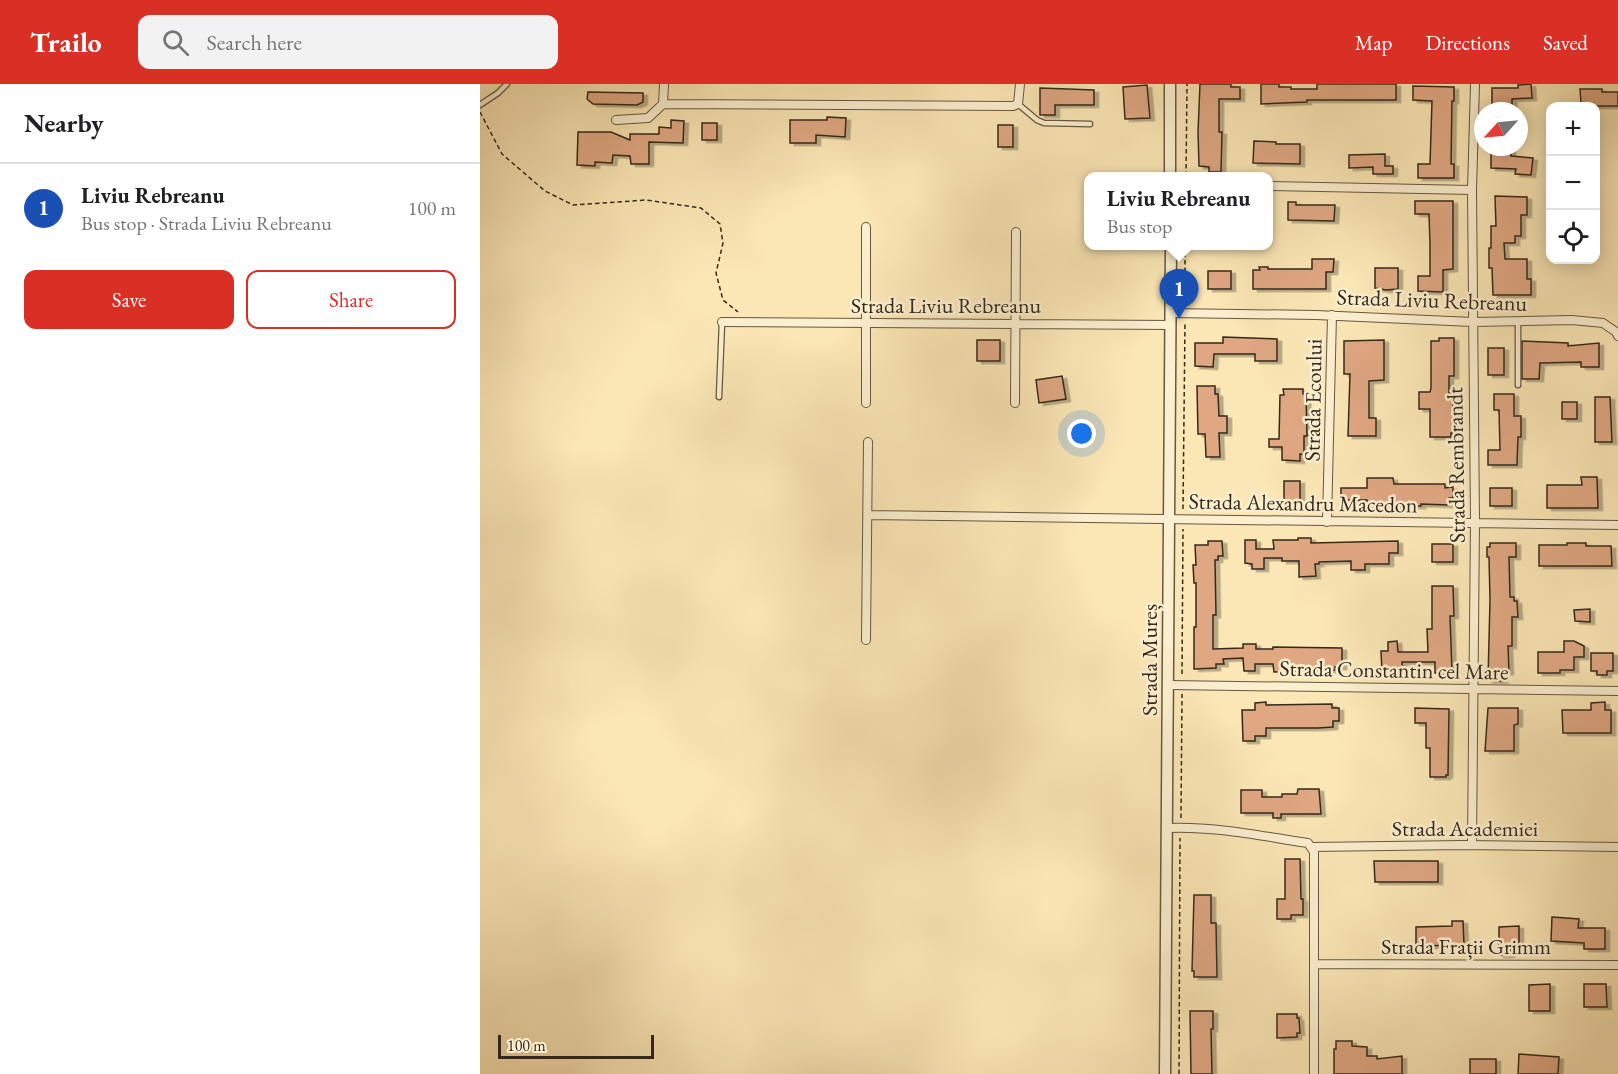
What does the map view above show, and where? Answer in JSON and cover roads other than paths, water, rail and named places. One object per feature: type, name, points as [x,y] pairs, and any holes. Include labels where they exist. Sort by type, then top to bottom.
[{"type":"street","points":[[663,104],[664,84]]},
{"type":"street","points":[[616,120],[648,118],[663,104],[1013,106],[1018,104],[1020,84]]},
{"type":"street","points":[[1170,84],[1170,172]]},
{"type":"street","name":"Strada Rembrandt","points":[[1472,845],[1475,522],[1472,190],[1475,84]]},
{"type":"street","points":[[1273,186],[1472,190]]},
{"type":"street","points":[[866,226],[866,403]]},
{"type":"street","points":[[1016,232],[1016,404]]},
{"type":"street","name":"Strada Mureș","points":[[1165,1074],[1171,250]]},
{"type":"street","name":"Strada Liviu Rebreanu","points":[[1172,313],[1332,315],[1473,322],[1572,320],[1603,323],[1617,334]]},
{"type":"street","name":"Strada Ecoului","points":[[1328,522],[1332,315]]},
{"type":"street","name":"Strada Liviu Rebreanu","points":[[722,322],[1171,325]]},
{"type":"street","points":[[866,640],[868,442]]},
{"type":"street","name":"Strada Alexandru Macedon","points":[[868,515],[1618,525]]},
{"type":"street","name":"Strada Constantin cel Mare","points":[[1169,685],[1618,692]]},
{"type":"street","name":"Strada Academiei","points":[[1167,828],[1242,831],[1308,843],[1311,847],[1472,845],[1618,847]]},
{"type":"street","points":[[1311,847],[1314,852],[1314,1074]]},
{"type":"street","name":"Strada Frații Grimm","points":[[1314,964],[1618,965]]},
{"type":"lane","points":[[480,105],[507,84]]},
{"type":"lane","points":[[1018,104],[1044,123],[1090,124]]},
{"type":"lane","points":[[1518,321],[1518,384]]},
{"type":"lane","points":[[719,397],[722,322]]},
{"type":"place","name":"Liviu Rebreanu","points":[[1179,319]]}]
